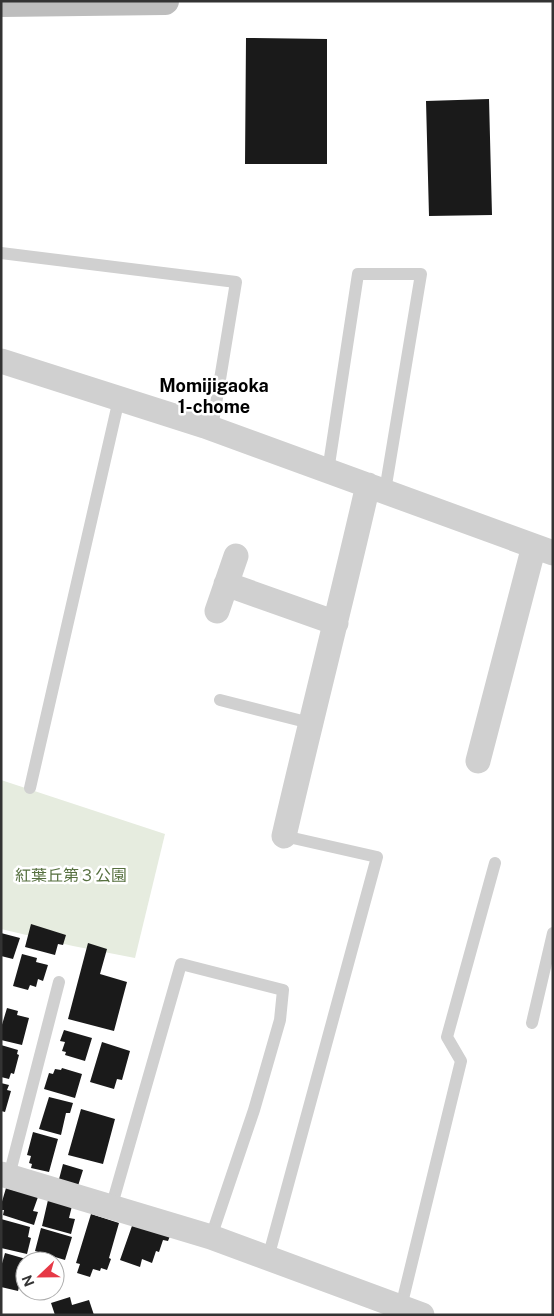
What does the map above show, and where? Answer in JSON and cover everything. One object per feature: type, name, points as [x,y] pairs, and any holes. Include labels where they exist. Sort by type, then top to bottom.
[{"type":"street","points":[[1,3],[165,1]]},
{"type":"street","points":[[1,361],[212,428],[544,550],[478,761]]},
{"type":"street","points":[[284,836],[310,723],[336,623],[376,488]]},
{"type":"street","points":[[217,611],[236,556]]},
{"type":"street","points":[[226,584],[336,623]]},
{"type":"street","points":[[5,1175],[211,1237],[411,1311]]},
{"type":"lane","points":[[1,253],[236,282],[212,428]]},
{"type":"lane","points":[[328,471],[358,274],[421,274],[376,488]]},
{"type":"lane","points":[[30,788],[119,399]]},
{"type":"lane","points":[[220,700],[310,723]]},
{"type":"lane","points":[[268,1258],[377,858],[284,836]]},
{"type":"lane","points":[[411,1311],[461,1062],[447,1037],[495,863]]},
{"type":"lane","points":[[532,1023],[553,933]]},
{"type":"lane","points":[[111,1208],[181,964],[283,990],[280,1020],[254,1110],[211,1237]]},
{"type":"lane","points":[[5,1175],[59,982]]},
{"type":"green space","name":"紅葉丘第３公園","points":[[1,780],[165,834],[135,958],[1,929]]},
{"type":"building","points":[[246,38],[327,39],[327,164],[245,164]]},
{"type":"building","points":[[489,99],[492,215],[429,216],[426,101]]},
{"type":"building","points":[[31,924],[66,935],[63,945],[58,944],[55,955],[25,947]]},
{"type":"building","points":[[1,933],[20,938],[13,959],[1,956]]},
{"type":"building","points":[[88,943],[107,949],[100,974],[127,982],[114,1031],[68,1019]]},
{"type":"building","points":[[22,954],[37,958],[36,962],[48,965],[43,981],[38,979],[36,987],[30,985],[28,990],[13,986]]},
{"type":"building","points":[[7,1008],[18,1011],[17,1015],[29,1018],[22,1045],[1,1040],[1,1028]]},
{"type":"building","points":[[64,1030],[92,1038],[85,1061],[65,1055],[66,1052],[62,1051],[65,1042],[60,1041]]},
{"type":"building","points":[[102,1042],[130,1051],[122,1080],[117,1079],[114,1089],[90,1082]]},
{"type":"building","points":[[1,1045],[18,1050],[17,1054],[19,1055],[14,1074],[11,1073],[9,1079],[1,1077]]},
{"type":"building","points":[[62,1068],[82,1074],[75,1098],[44,1089],[49,1073],[53,1074],[55,1069],[61,1070]]},
{"type":"building","points":[[1,1083],[9,1085],[7,1090],[11,1091],[5,1112],[1,1111]]},
{"type":"building","points":[[49,1097],[73,1103],[70,1113],[66,1113],[61,1135],[39,1129]]},
{"type":"building","points":[[81,1109],[115,1119],[103,1164],[68,1155]]},
{"type":"building","points":[[33,1132],[58,1139],[49,1172],[31,1168],[32,1164],[29,1163],[31,1156],[27,1155]]},
{"type":"building","points":[[63,1164],[83,1170],[77,1189],[58,1183]]},
{"type":"building","points":[[6,1188],[38,1197],[33,1211],[38,1212],[34,1225],[3,1215],[4,1210],[1,1210],[1,1205]]},
{"type":"building","points":[[48,1200],[72,1206],[69,1218],[75,1219],[71,1234],[42,1226]]},
{"type":"building","points":[[91,1214],[119,1223],[107,1270],[101,1268],[100,1271],[93,1269],[90,1277],[77,1273],[80,1264],[76,1263]]},
{"type":"building","points":[[1,1219],[30,1227],[28,1237],[31,1238],[28,1251],[15,1251],[1,1248]]},
{"type":"building","points":[[133,1223],[170,1236],[168,1241],[163,1240],[159,1252],[156,1251],[152,1263],[142,1259],[140,1267],[120,1260]]},
{"type":"building","points":[[41,1228],[72,1237],[65,1260],[65,1251],[35,1251]]},
{"type":"building","points":[[5,1253],[15,1256],[15,1290],[1,1287],[1,1267]]},
{"type":"building","points":[[70,1297],[72,1305],[89,1300],[94,1315],[55,1315],[51,1303],[65,1301],[65,1299]]},
{"type":"district","name":"Momijigaoka 1-chome","points":[[214,395]]}]
